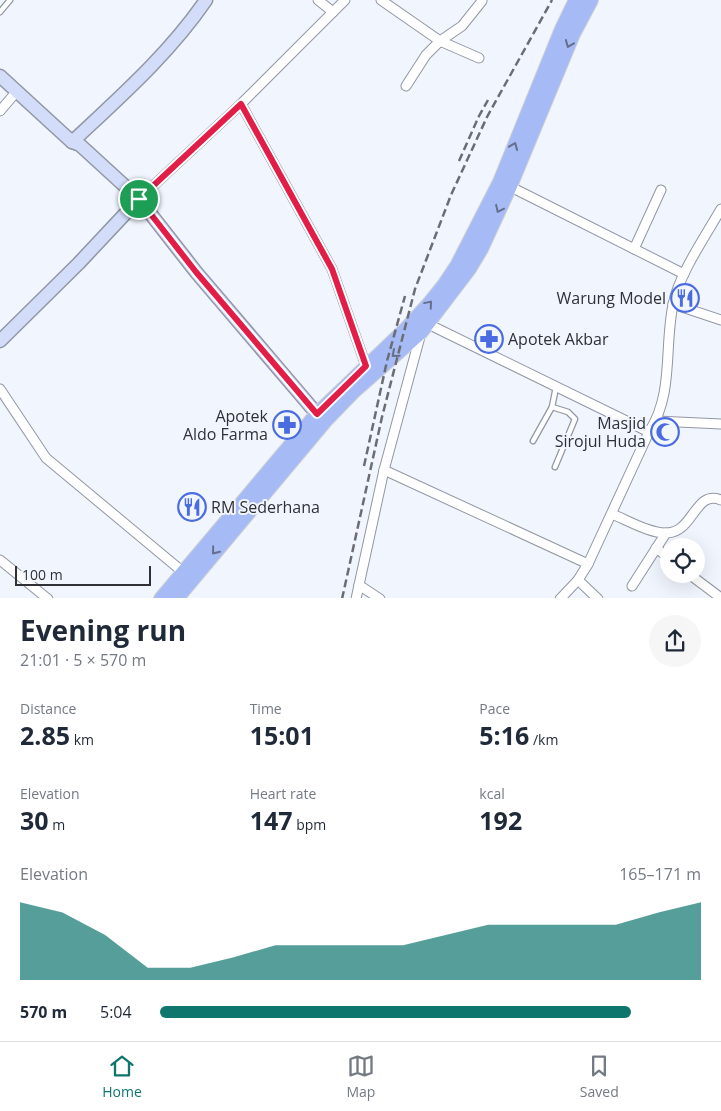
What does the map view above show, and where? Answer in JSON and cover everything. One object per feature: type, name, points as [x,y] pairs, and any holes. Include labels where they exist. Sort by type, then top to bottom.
[{"type":"main road","points":[[181,597],[325,421],[354,391],[425,328],[473,263],[481,249],[562,29],[576,0]]},
{"type":"main road","points":[[161,598],[317,414],[407,328],[430,304],[445,284],[505,184],[573,34],[591,0]]},
{"type":"street","points":[[72,142],[162,56],[193,19],[206,0]]},
{"type":"street","points":[[318,0],[333,12]]},
{"type":"street","points":[[3,334],[78,263],[139,199],[241,104],[344,0]]},
{"type":"street","points":[[381,0],[440,41],[479,58]]},
{"type":"street","points":[[406,86],[426,55],[440,41],[462,26],[482,1]]},
{"type":"street","points":[[0,76],[72,142],[80,145],[139,199],[196,272],[317,414]]},
{"type":"street","points":[[0,111],[17,92]]},
{"type":"street","points":[[241,104],[332,269],[366,366]]},
{"type":"street","points":[[505,184],[684,274]]},
{"type":"street","points":[[634,249],[661,190]]},
{"type":"street","points":[[560,598],[578,580],[588,564],[649,432],[657,421],[666,385],[673,304],[684,274],[721,209]]},
{"type":"street","points":[[673,304],[721,320]]},
{"type":"street","points":[[356,598],[384,470],[425,328],[556,387],[649,432]]},
{"type":"street","points":[[0,388],[46,458],[183,572]]},
{"type":"street","points":[[657,421],[721,424]]},
{"type":"street","points":[[384,470],[588,564]]},
{"type":"street","points":[[612,514],[657,532],[674,532],[686,525],[706,499],[712,497],[721,500]]},
{"type":"street","points":[[632,586],[666,533]]},
{"type":"street","points":[[656,548],[660,551]]},
{"type":"street","points":[[0,560],[48,598]]},
{"type":"street","points":[[578,580],[598,598]]},
{"type":"street","points":[[701,583],[721,598]]},
{"type":"street","points":[[359,585],[380,598]]},
{"type":"lane","points":[[0,12],[10,0]]},
{"type":"lane","points":[[533,441],[552,407],[556,387]]},
{"type":"lane","points":[[552,407],[568,412],[575,419],[555,468]]},
{"type":"railway","points":[[342,598],[382,417],[415,289],[451,195],[487,117],[552,0]]},
{"type":"railway","points":[[459,161],[488,100]]},
{"type":"railway","points":[[364,466],[387,361],[405,296]]},
{"type":"place","name":"Warung Model","points":[[685,298]]},
{"type":"place","name":"Apotek Akbar","points":[[489,339]]},
{"type":"place","name":"Apotek Aldo Farma","points":[[287,425]]},
{"type":"place","name":"Masjid Sirojul Huda","points":[[665,432]]},
{"type":"place","name":"RM Sederhana","points":[[192,507]]},
{"type":"route","points":[[241,104],[332,269],[366,366],[317,414],[196,272],[139,199],[241,104]]}]
